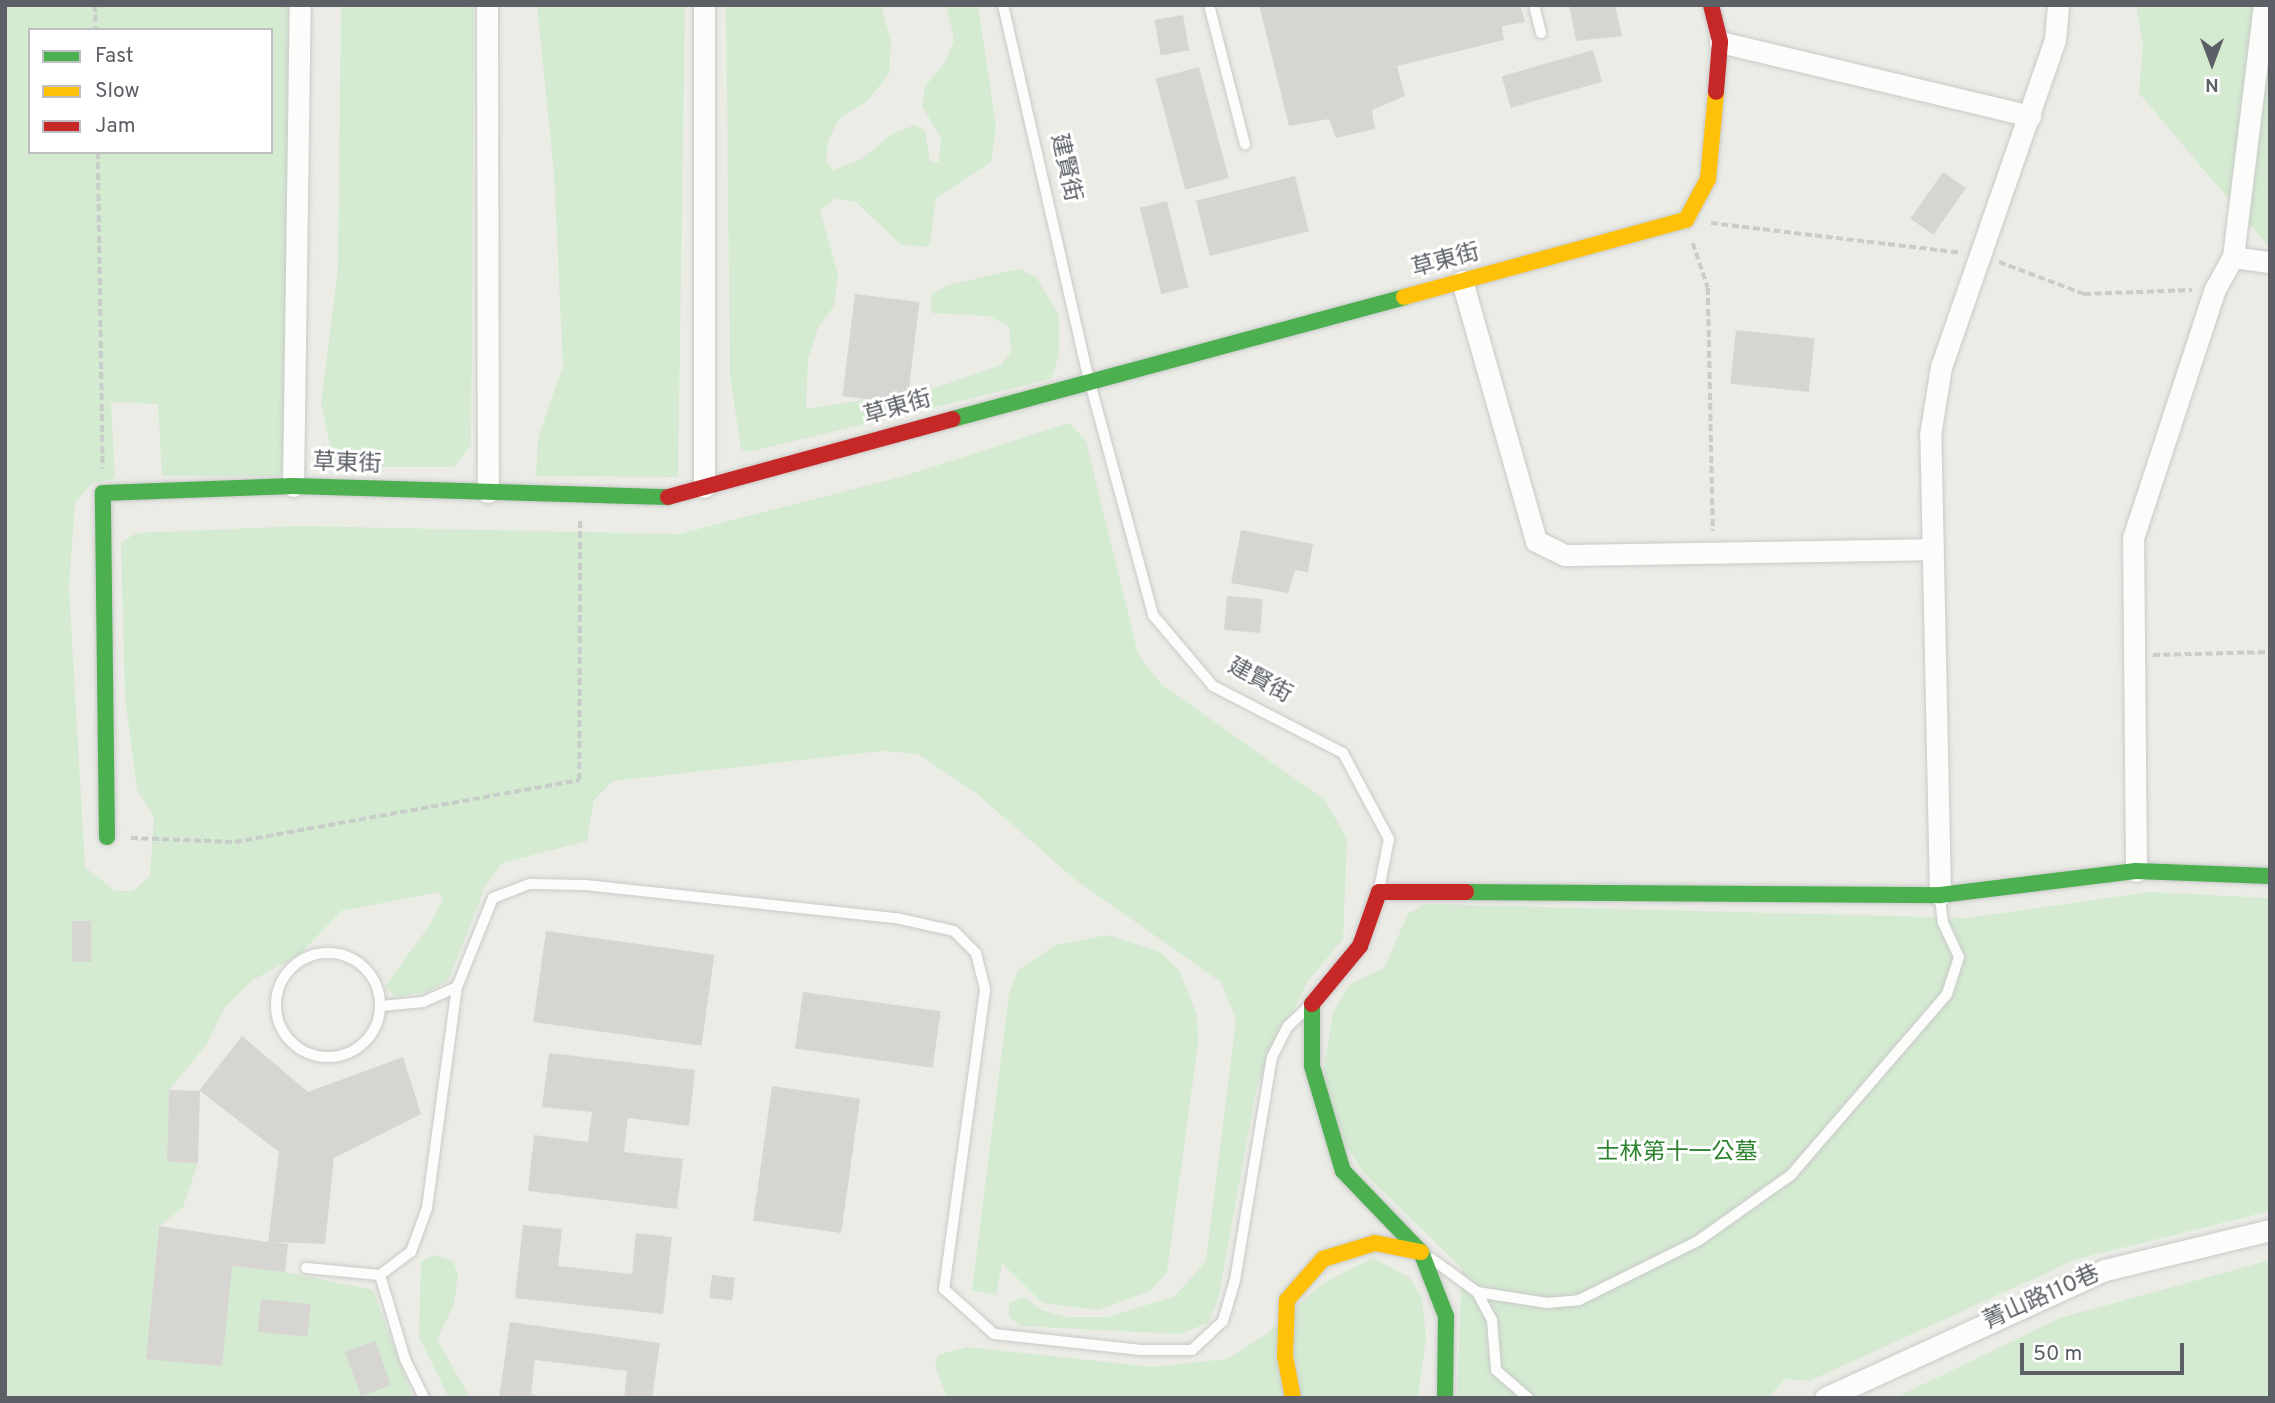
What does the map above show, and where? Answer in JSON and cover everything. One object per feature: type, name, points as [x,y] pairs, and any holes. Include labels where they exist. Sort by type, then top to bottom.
[{"type":"street","points":[[293,486],[300,5]]},
{"type":"street","points":[[487,5],[488,492]]},
{"type":"street","points":[[704,5],[704,487]]},
{"type":"street","points":[[1686,220],[1708,179],[1720,42],[1711,5]]},
{"type":"street","points":[[1940,895],[1930,435],[1941,367],[2055,40],[2057,5]]},
{"type":"street","points":[[2136,871],[2130,656],[2133,538],[2215,289],[2233,257],[2264,5]]},
{"type":"street","points":[[1720,42],[2030,116]]},
{"type":"street","name":"草東街","points":[[103,493],[293,486],[667,497],[1089,379],[1686,220]]},
{"type":"street","points":[[2233,257],[2270,262]]},
{"type":"street","points":[[1462,281],[1536,541],[1564,555],[1933,549]]},
{"type":"street","points":[[103,493],[107,837]]},
{"type":"street","points":[[1379,892],[1940,895],[2136,871],[2270,876]]},
{"type":"street","name":"建賢街","points":[[1312,1004],[1360,946],[1379,892]]},
{"type":"street","points":[[1312,1004],[1312,1066],[1343,1171],[1421,1251],[1446,1316],[1445,1398]]},
{"type":"street","name":"菁山路110巷","points":[[1825,1398],[2105,1270],[2270,1230]]},
{"type":"street","points":[[1293,1398],[1285,1356],[1287,1300],[1323,1259],[1375,1243],[1421,1251]]},
{"type":"lane","name":"建賢街","points":[[1003,5],[1089,379],[1153,615],[1213,686],[1343,753],[1389,839],[1379,892]]},
{"type":"lane","points":[[1209,5],[1245,144]]},
{"type":"lane","points":[[1534,5],[1541,33]]},
{"type":"lane","points":[[306,1268],[380,1275],[411,1252],[427,1208],[457,987],[493,898],[530,884],[585,885],[869,915],[954,930],[976,953],[985,990],[944,1289],[994,1334],[1141,1350],[1192,1350],[1223,1321],[1235,1280],[1272,1057],[1288,1026],[1312,1004]]},
{"type":"lane","points":[[1421,1251],[1477,1292],[1512,1301],[1579,1300],[1698,1241],[1791,1175],[1947,995],[1959,957],[1943,923],[1940,895]]},
{"type":"lane","points":[[329,952],[366,968],[381,1006],[365,1042],[327,1057],[290,1041],[275,1004],[292,967],[329,952]]},
{"type":"lane","points":[[381,1006],[423,1002],[457,987]]},
{"type":"lane","points":[[380,1275],[405,1359],[424,1398]]},
{"type":"lane","points":[[1477,1292],[1492,1320],[1496,1370],[1528,1398]]},
{"type":"path","points":[[95,5],[96,28]]},
{"type":"path","points":[[98,154],[103,493]]},
{"type":"path","points":[[1714,554],[1708,288],[1686,220],[1981,255],[2084,294],[2215,289]]},
{"type":"path","points":[[107,837],[235,842],[579,780],[580,494]]},
{"type":"path","points":[[2130,656],[2270,652]]},
{"type":"green space","points":[[5,5],[293,5],[287,468],[278,476],[162,476],[158,404],[111,402],[115,478],[91,484],[75,503],[69,587],[85,867],[115,891],[133,891],[150,876],[154,816],[137,790],[125,697],[121,543],[136,533],[301,526],[679,534],[904,476],[1069,423],[1086,441],[1138,654],[1161,684],[1325,800],[1347,839],[1343,939],[1308,981],[1257,1086],[1218,1300],[1208,1323],[1180,1334],[1020,1326],[1009,1317],[1009,1303],[1024,1297],[1041,1310],[1067,1317],[1108,1317],[1175,1296],[1206,1261],[1236,1020],[1221,982],[1077,881],[976,793],[918,754],[882,751],[613,781],[594,800],[587,841],[502,863],[485,887],[449,979],[428,992],[396,997],[385,987],[431,923],[443,899],[439,892],[341,911],[300,954],[253,980],[225,1007],[207,1044],[169,1090],[167,1162],[198,1163],[183,1207],[159,1227],[147,1358],[222,1366],[231,1266],[285,1272],[373,1290],[413,1398],[5,1398]]},
{"type":"green space","points":[[341,5],[474,5],[471,445],[454,467],[350,467],[333,459],[321,404],[338,268]]},
{"type":"green space","points":[[537,5],[685,5],[678,477],[536,476],[538,438],[563,366],[554,172]]},
{"type":"green space","points":[[726,5],[881,5],[891,42],[889,74],[867,101],[839,119],[828,141],[826,161],[833,170],[862,159],[892,134],[915,125],[925,131],[930,162],[939,162],[941,138],[922,106],[925,87],[945,62],[954,40],[946,5],[978,5],[996,127],[991,162],[936,198],[930,244],[924,247],[900,244],[856,202],[836,198],[820,210],[838,275],[834,306],[818,328],[808,359],[806,409],[929,390],[1001,365],[1011,352],[1009,326],[988,316],[932,313],[930,302],[933,293],[948,285],[1019,269],[1036,277],[1059,315],[1059,355],[1051,379],[749,452],[741,449],[730,376]]},
{"type":"green space","points":[[2136,5],[2270,5],[2270,248],[2139,93],[2143,45]]},
{"type":"green space","name":"士林第十一公墓","points":[[2149,892],[2270,898],[2270,1211],[2077,1259],[1809,1381],[1785,1379],[1768,1398],[1457,1398],[1462,1268],[1362,1171],[1330,1119],[1324,1067],[1333,1013],[1350,984],[1384,968],[1408,914],[1425,904],[1967,918]]},
{"type":"green space","points":[[1108,935],[1160,952],[1179,970],[1197,1015],[1198,1043],[1167,1272],[1150,1291],[1098,1310],[1042,1303],[1002,1263],[996,1295],[972,1290],[1009,994],[1018,970],[1056,945]]},
{"type":"green space","points":[[433,1255],[453,1261],[458,1274],[454,1304],[437,1339],[470,1398],[449,1398],[419,1337],[421,1262]]},
{"type":"green space","points":[[1373,1258],[1410,1278],[1422,1298],[1426,1338],[1418,1398],[947,1398],[935,1366],[938,1355],[968,1347],[1152,1367],[1227,1359],[1267,1334],[1320,1285]]},
{"type":"green space","points":[[2270,1260],[2270,1398],[1895,1398],[2060,1318]]},
{"type":"building","points":[[1259,5],[1520,5],[1525,22],[1502,26],[1504,40],[1397,66],[1405,96],[1372,110],[1375,129],[1336,138],[1329,119],[1289,126]]},
{"type":"building","points":[[1569,5],[1615,5],[1622,36],[1576,41]]},
{"type":"building","points":[[1183,15],[1189,50],[1161,55],[1154,20]]},
{"type":"building","points":[[1593,50],[1602,82],[1511,108],[1502,76]]},
{"type":"building","points":[[1199,67],[1229,178],[1185,190],[1156,79]]},
{"type":"building","points":[[1943,172],[1966,188],[1933,235],[1910,219]]},
{"type":"building","points":[[1295,176],[1309,231],[1210,256],[1196,201]]},
{"type":"building","points":[[1167,201],[1189,287],[1161,294],[1140,208]]},
{"type":"building","points":[[855,294],[920,302],[907,404],[842,396]]},
{"type":"building","points":[[1736,330],[1815,338],[1809,392],[1730,384]]},
{"type":"building","points":[[1241,530],[1313,544],[1308,572],[1295,570],[1288,593],[1231,583]]},
{"type":"building","points":[[1227,596],[1263,599],[1260,633],[1224,630]]},
{"type":"building","points":[[72,921],[91,921],[91,962],[72,962]]},
{"type":"building","points":[[546,931],[714,955],[702,1046],[533,1022]]},
{"type":"building","points":[[803,992],[941,1011],[933,1068],[795,1048]]},
{"type":"building","points":[[242,1036],[308,1092],[403,1057],[421,1114],[334,1158],[325,1244],[273,1242],[288,1244],[285,1272],[232,1266],[222,1366],[146,1359],[159,1226],[268,1242],[279,1152],[200,1091],[198,1163],[167,1162],[169,1090],[199,1091]]},
{"type":"building","points":[[549,1053],[695,1070],[689,1126],[628,1118],[624,1152],[683,1159],[677,1209],[528,1191],[534,1135],[588,1142],[592,1112],[542,1107]]},
{"type":"building","points":[[772,1086],[860,1098],[841,1233],[753,1221]]},
{"type":"building","points":[[523,1225],[562,1229],[558,1266],[632,1274],[636,1233],[672,1237],[663,1314],[515,1298]]},
{"type":"building","points":[[712,1275],[735,1278],[732,1301],[709,1298]]},
{"type":"building","points":[[261,1299],[311,1304],[307,1337],[258,1332]]},
{"type":"building","points":[[510,1322],[660,1343],[652,1398],[624,1398],[627,1371],[535,1360],[531,1394],[546,1398],[499,1398]]},
{"type":"building","points":[[375,1341],[391,1385],[361,1396],[345,1352]]},
{"type":"traffic: fast","points":[[953,419],[1404,297]]},
{"type":"traffic: fast","points":[[107,837],[103,493],[293,486],[668,497]]},
{"type":"traffic: fast","points":[[1466,892],[1940,895],[2136,871],[2270,876]]},
{"type":"traffic: fast","points":[[1312,1004],[1312,1066],[1343,1171],[1421,1252],[1446,1316],[1445,1398]]},
{"type":"traffic: slow","points":[[1404,297],[1686,220],[1708,179],[1716,92]]},
{"type":"traffic: slow","points":[[1293,1398],[1285,1356],[1287,1300],[1323,1259],[1375,1243],[1421,1252]]},
{"type":"traffic: jam","points":[[1711,5],[1720,42],[1716,92]]},
{"type":"traffic: jam","points":[[668,497],[953,419]]},
{"type":"traffic: jam","points":[[1312,1004],[1360,946],[1379,892],[1466,892]]}]
